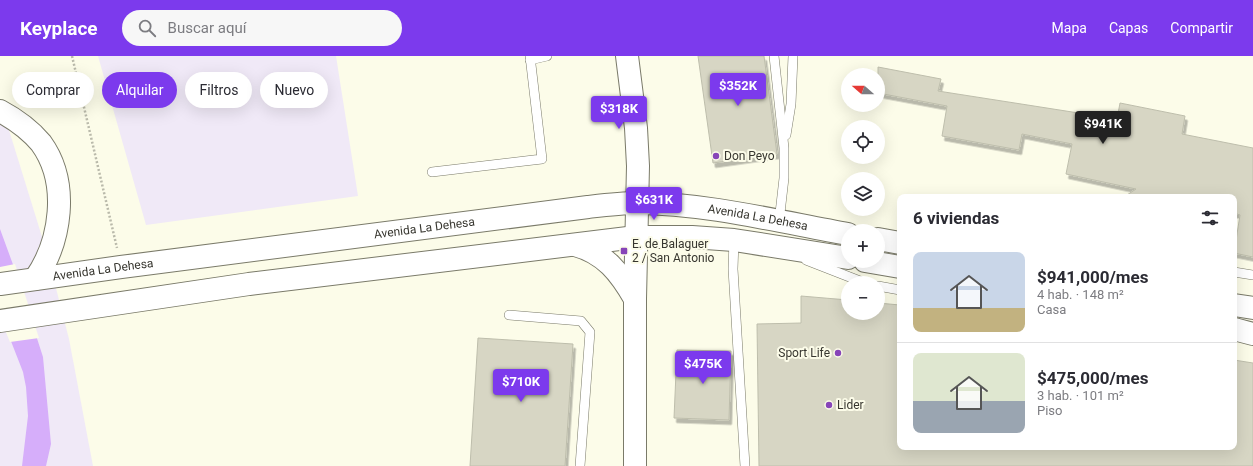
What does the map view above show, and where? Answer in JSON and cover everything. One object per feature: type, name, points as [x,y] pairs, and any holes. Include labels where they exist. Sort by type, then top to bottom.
[{"type":"main road","points":[[627,56],[636,128],[637,203],[634,299],[635,466]]},
{"type":"main road","points":[[0,111],[13,118],[34,135],[47,154],[54,173],[59,207],[53,245],[44,266],[35,279]]},
{"type":"main road","name":"Avenida La Dehesa","points":[[0,284],[588,206],[637,203],[706,209],[841,233]]},
{"type":"main road","name":"Avenida La Dehesa","points":[[0,321],[249,284],[636,237],[692,237],[734,240],[841,257]]},
{"type":"main road","points":[[885,240],[897,242]]},
{"type":"main road","points":[[574,244],[595,252],[613,266],[622,277],[634,299]]},
{"type":"main road","points":[[885,264],[897,266]]},
{"type":"main road","points":[[1237,305],[1253,308]]},
{"type":"main road","points":[[1237,331],[1253,334]]},
{"type":"lane","points":[[432,172],[542,159],[530,58],[547,56]]},
{"type":"lane","points":[[774,56],[784,148],[784,178],[779,222]]},
{"type":"lane","points":[[784,148],[791,104],[793,56]]},
{"type":"lane","points":[[734,240],[732,269],[745,466]]},
{"type":"lane","points":[[772,245],[844,276]]},
{"type":"lane","points":[[1237,272],[1253,275]]},
{"type":"lane","points":[[885,287],[897,289]]},
{"type":"lane","points":[[509,315],[581,321],[590,332],[580,466]]},
{"type":"path","points":[[72,56],[121,267]]},
{"type":"shaded area","points":[[98,56],[336,56],[358,196],[146,225],[113,108],[177,108],[177,72],[103,72]]},
{"type":"shaded area","points":[[0,101],[47,253],[69,339],[93,466],[0,466]]},
{"type":"shaded area","points":[[0,229],[43,357],[51,444],[46,466],[22,466],[28,416],[26,387],[23,372],[0,313]]},
{"type":"pier","points":[[15,264],[39,338],[10,342],[0,318],[0,267]]},
{"type":"building","points":[[698,56],[764,56],[777,154],[713,163]]},
{"type":"building","points":[[885,68],[941,79],[938,91],[1117,119],[1120,103],[1185,116],[1182,134],[1253,148],[1253,257],[1237,254],[1237,234],[1240,215],[1237,214],[1237,194],[1128,194],[1136,189],[1066,174],[1072,144],[1022,134],[1019,150],[942,136],[947,106],[885,94]]},
{"type":"building","name":"Lider","points":[[801,296],[841,299],[841,320],[885,320],[885,304],[897,305],[897,450],[1237,450],[1237,360],[1253,363],[1253,466],[759,466],[757,324],[801,323]]},
{"type":"building","points":[[478,338],[573,344],[565,466],[470,466]]},
{"type":"building","points":[[677,350],[731,351],[729,420],[674,418]]},
{"type":"place","name":"Don Peyo","points":[[716,156]]},
{"type":"place","name":"E. de Balaguer 2 / San Antonio","points":[[624,251]]},
{"type":"place","name":"Sport Life","points":[[838,353]]},
{"type":"place","name":"Lider","points":[[829,405]]}]
